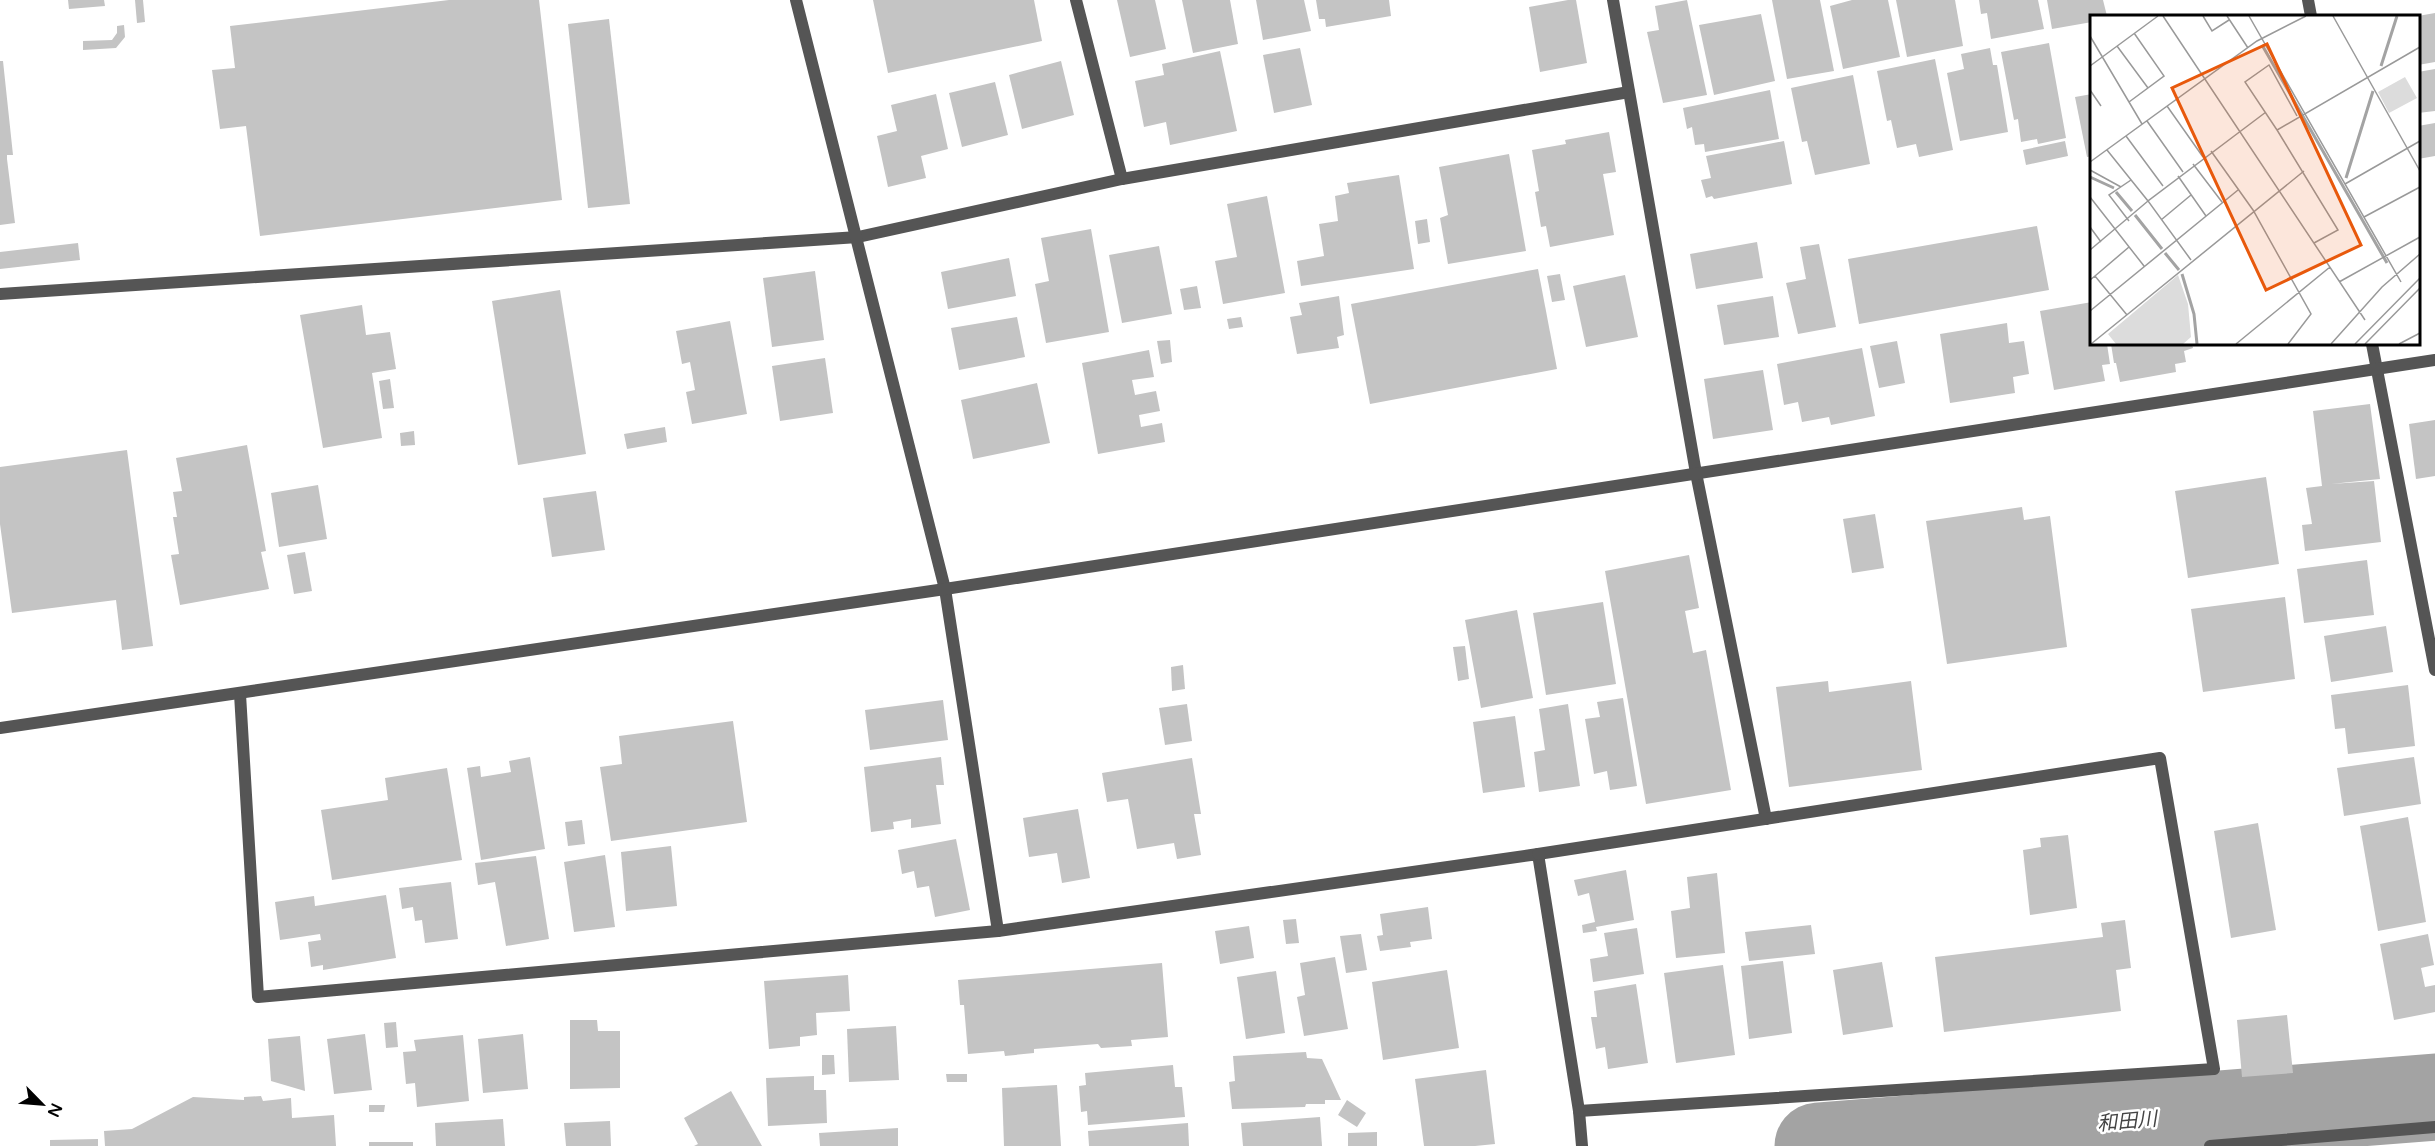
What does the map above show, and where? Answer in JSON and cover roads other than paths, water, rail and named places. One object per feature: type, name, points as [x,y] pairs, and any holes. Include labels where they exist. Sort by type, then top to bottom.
[{"type":"street","points":[[796,0],[858,237],[945,589],[998,931]]},
{"type":"street","points":[[1077,0],[1122,179]]},
{"type":"street","points":[[1612,0],[1696,473],[1766,819]]},
{"type":"street","points":[[2308,0],[2311,15]]},
{"type":"street","points":[[0,294],[858,237],[1122,179],[1629,92]]},
{"type":"street","points":[[2372,345],[2435,670]]},
{"type":"street","points":[[0,728],[945,589],[2435,360]]},
{"type":"street","points":[[240,694],[258,997],[998,931],[1538,854],[2160,759],[2214,1070],[1579,1111]]},
{"type":"street","points":[[1538,854],[1579,1111],[1582,1146]]},
{"type":"street","points":[[2210,1146],[2435,1127]]},
{"type":"waterway","name":"和田川","points":[[1818,1146],[2435,1097]]}]
